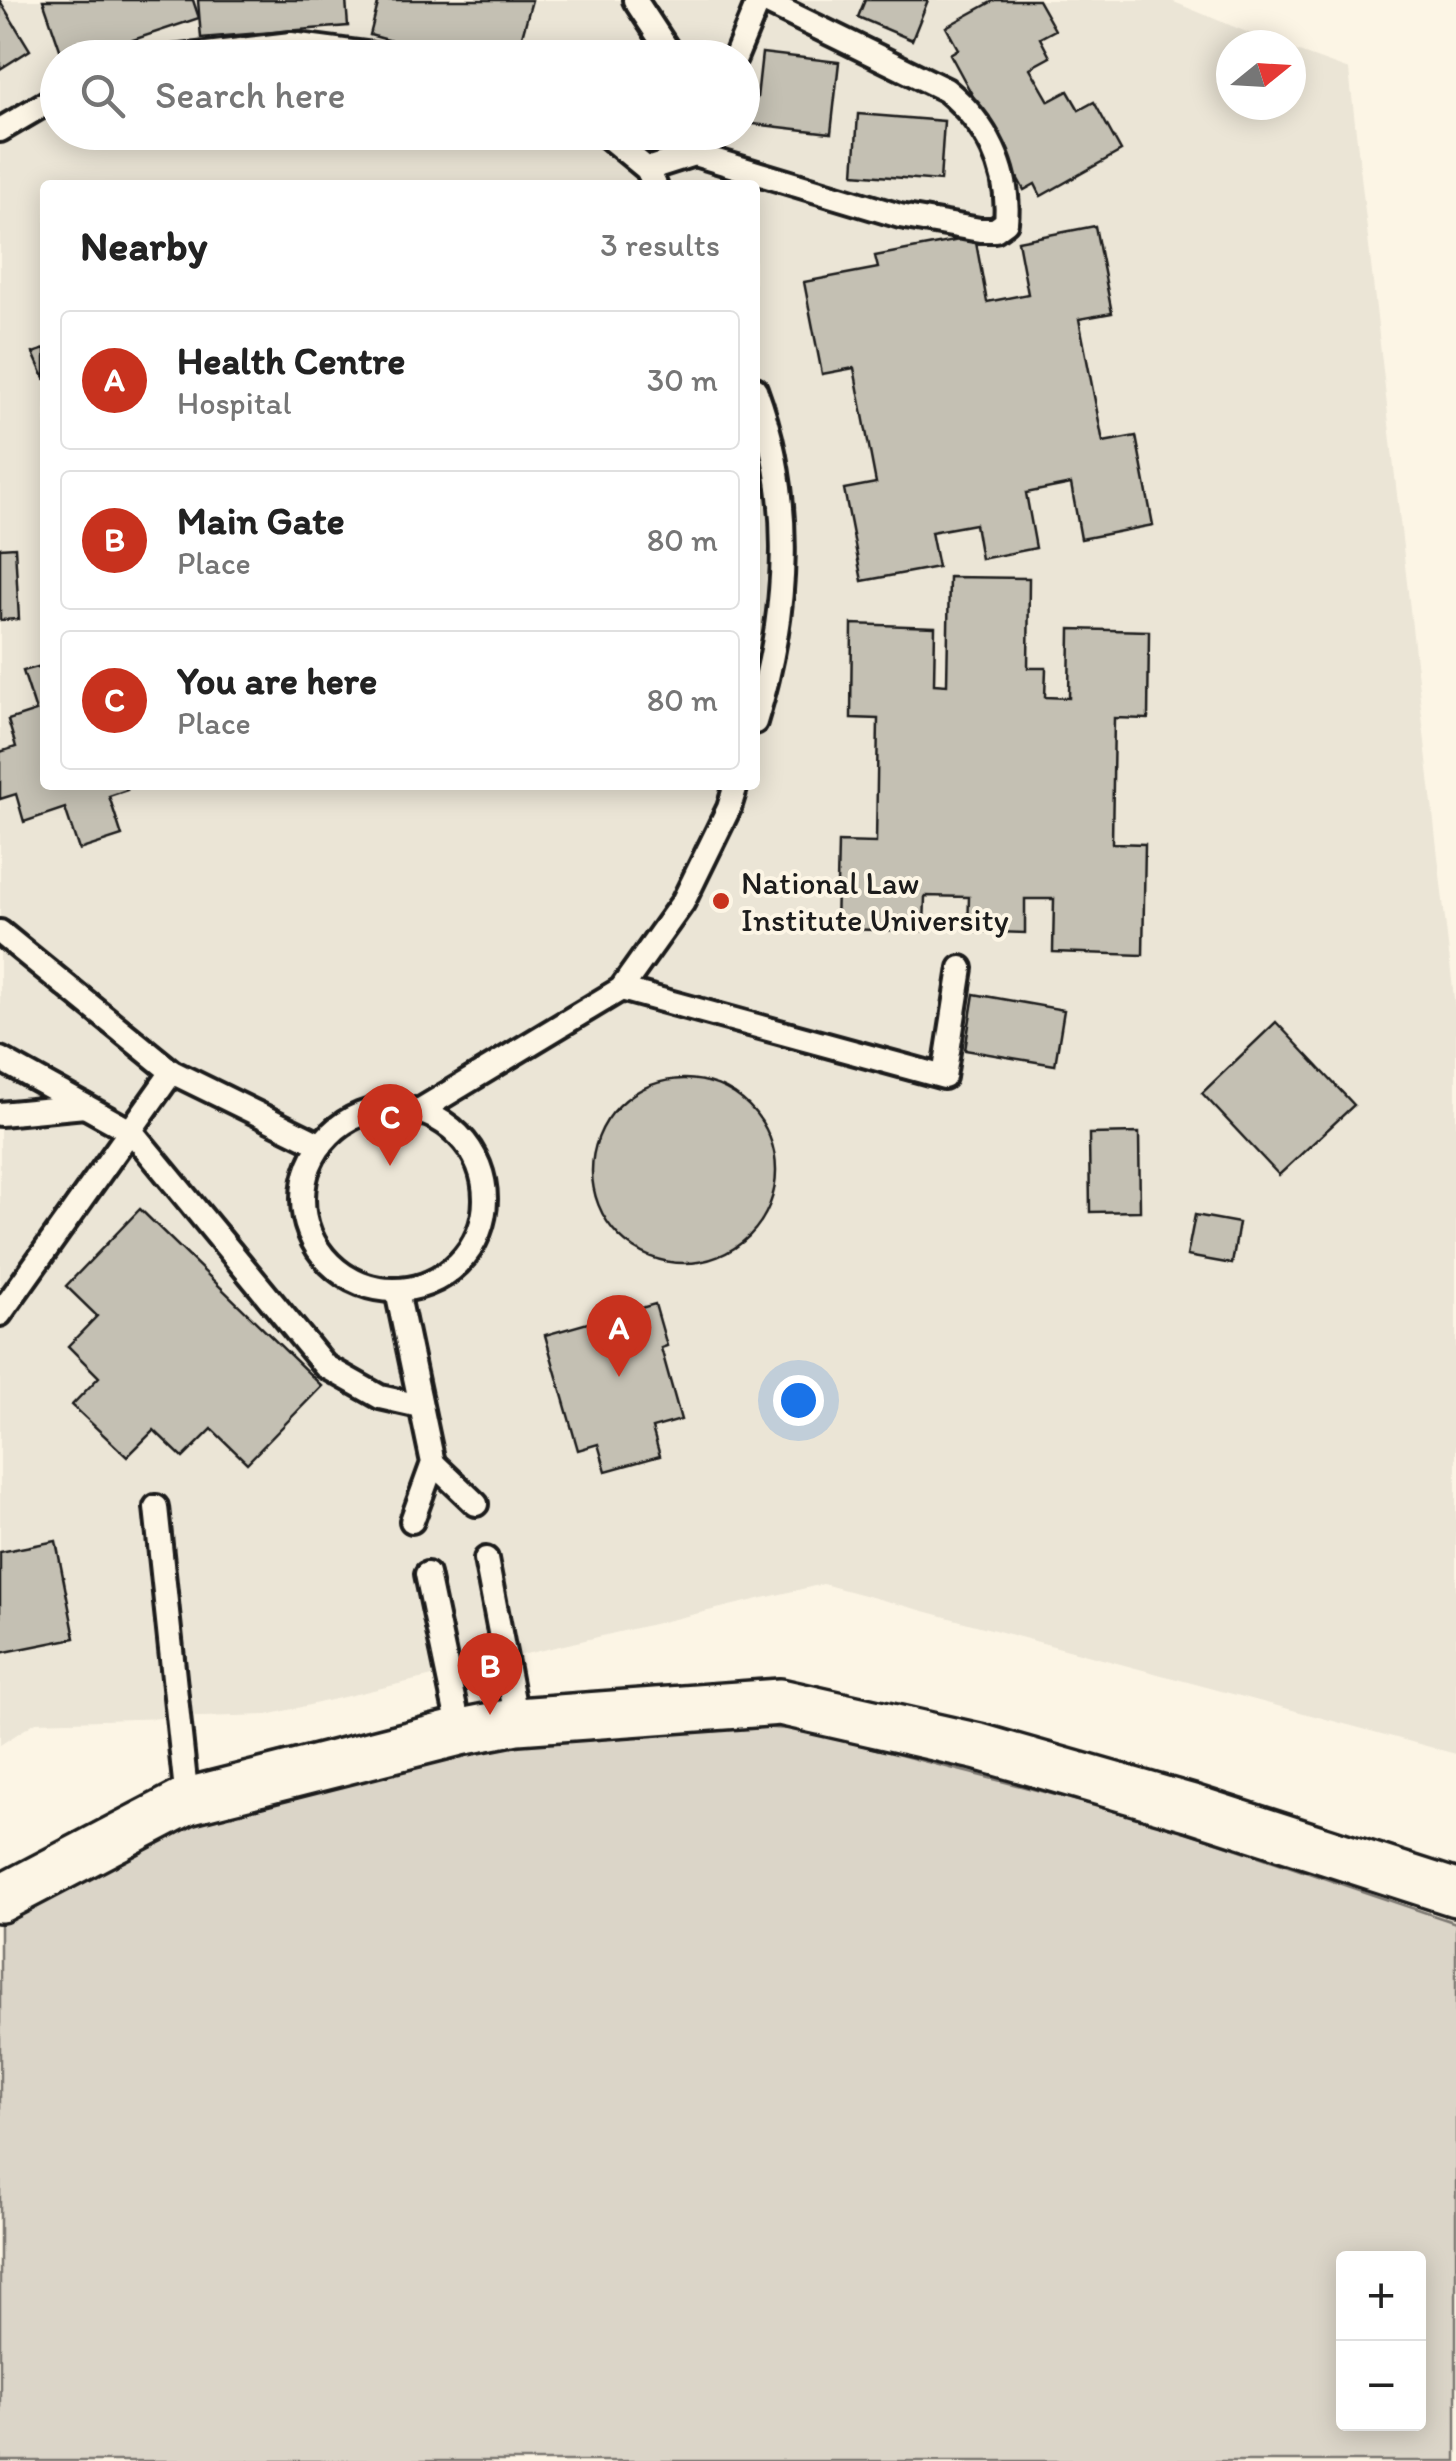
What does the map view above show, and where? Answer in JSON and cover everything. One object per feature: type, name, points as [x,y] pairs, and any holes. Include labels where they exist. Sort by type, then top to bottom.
[{"type":"street","points":[[0,1899],[188,1801],[460,1732],[518,1721],[780,1702],[979,1747],[1192,1808],[1456,1893]]},
{"type":"lane","points":[[635,0],[661,40]]},
{"type":"lane","points":[[723,150],[900,216],[980,230],[995,230],[1006,222],[1004,180],[992,146],[970,110],[946,90],[760,0],[742,40]]},
{"type":"lane","points":[[0,130],[40,107]]},
{"type":"lane","points":[[622,150],[651,177],[684,150]]},
{"type":"lane","points":[[760,702],[777,632],[784,564],[783,496],[762,428]]},
{"type":"lane","points":[[422,1109],[444,1122],[469,1150],[484,1184],[486,1206],[472,1248],[440,1279],[420,1288],[376,1289],[352,1281],[332,1267],[316,1248],[306,1225],[306,1176],[321,1145],[350,1119],[373,1110],[422,1109],[621,988],[683,902],[734,790]]},
{"type":"lane","points":[[0,930],[172,1072],[321,1145]]},
{"type":"lane","points":[[621,988],[944,1077],[962,968]]},
{"type":"lane","points":[[0,1058],[132,1132],[324,1366],[380,1397],[420,1406]]},
{"type":"lane","points":[[0,1314],[172,1072]]},
{"type":"lane","points":[[0,1114],[85,1106]]},
{"type":"lane","points":[[397,1291],[433,1463],[412,1521]]},
{"type":"lane","points":[[433,1463],[476,1504]]},
{"type":"lane","points":[[156,1507],[188,1801]]},
{"type":"lane","points":[[486,1559],[518,1721]]},
{"type":"lane","points":[[427,1574],[460,1732]]},
{"type":"shaded area","name":"National Law Institute University","points":[[0,0],[1169,0],[1242,30],[1216,30],[1216,120],[1306,120],[1306,54],[1349,70],[1456,1016],[1456,1754],[823,1584],[267,1715],[36,1722],[0,1745]]},
{"type":"shaded area","points":[[548,1713],[803,1730],[1149,1819],[1456,1923],[1456,2461],[0,2461],[0,1910],[115,1825]]},
{"type":"building","points":[[43,0],[193,0],[199,18],[133,40],[57,40]]},
{"type":"building","points":[[198,0],[346,0],[348,26],[201,38]]},
{"type":"building","points":[[379,0],[532,0],[521,40],[388,40],[370,35]]},
{"type":"building","points":[[865,0],[928,0],[912,40],[858,17]]},
{"type":"building","points":[[995,0],[1038,0],[1055,30],[1040,38],[1050,57],[1030,68],[1049,101],[1068,91],[1079,110],[1094,102],[1121,151],[1041,196],[1035,184],[1024,190],[950,54],[958,49],[946,27]]},
{"type":"building","points":[[0,1],[30,50],[0,69]]},
{"type":"building","points":[[762,53],[839,62],[831,133],[760,125]]},
{"type":"building","points":[[858,114],[944,121],[940,181],[854,174]]},
{"type":"building","points":[[1095,226],[1112,313],[1079,319],[1103,442],[1136,436],[1153,525],[1081,539],[1071,484],[1026,493],[1036,548],[981,559],[975,524],[931,532],[938,567],[862,581],[844,489],[876,483],[854,368],[822,374],[804,282],[878,268],[875,256],[975,237],[987,302],[1028,294],[1018,241]]},
{"type":"building","points":[[40,351],[40,369],[33,353]]},
{"type":"building","points":[[15,547],[19,619],[0,620],[0,548]]},
{"type":"building","points":[[949,577],[1029,578],[1028,668],[1046,668],[1045,697],[1069,698],[1070,629],[1149,631],[1148,719],[1114,718],[1112,843],[1145,844],[1143,955],[1053,952],[1054,899],[1025,899],[1025,933],[968,931],[969,897],[925,896],[924,931],[836,929],[838,842],[876,843],[878,719],[851,718],[852,624],[935,627],[934,684],[947,685]]},
{"type":"building","points":[[40,666],[40,790],[127,790],[109,796],[122,836],[79,850],[65,808],[24,822],[16,794],[0,799],[0,752],[16,747],[8,720],[36,711],[23,671]]},
{"type":"building","points":[[974,994],[1064,1010],[1055,1065],[965,1050]]},
{"type":"building","points":[[1276,1022],[1354,1105],[1279,1175],[1202,1093]]},
{"type":"building","points":[[684,1079],[719,1086],[749,1106],[769,1136],[776,1171],[769,1206],[749,1236],[719,1256],[684,1263],[649,1256],[619,1236],[599,1206],[592,1171],[599,1136],[619,1106],[649,1086]]},
{"type":"building","points":[[1139,1133],[1140,1211],[1090,1212],[1089,1134]]},
{"type":"building","points":[[140,1209],[322,1386],[247,1463],[212,1429],[183,1458],[154,1430],[127,1457],[72,1405],[99,1377],[68,1346],[97,1316],[66,1286]]},
{"type":"building","points":[[1195,1215],[1239,1223],[1232,1264],[1187,1256]]},
{"type":"building","points":[[655,1304],[667,1346],[661,1348],[681,1420],[652,1428],[660,1456],[606,1471],[598,1444],[578,1450],[545,1335]]},
{"type":"building","points":[[56,1541],[75,1638],[0,1653],[0,1552]]},
{"type":"place","name":"National Law Institute University","points":[[721,901]]},
{"type":"place","name":"You are here","points":[[390,1166]]},
{"type":"place","name":"Health Centre","points":[[619,1377]]},
{"type":"place","name":"Main Gate","points":[[490,1715]]}]
